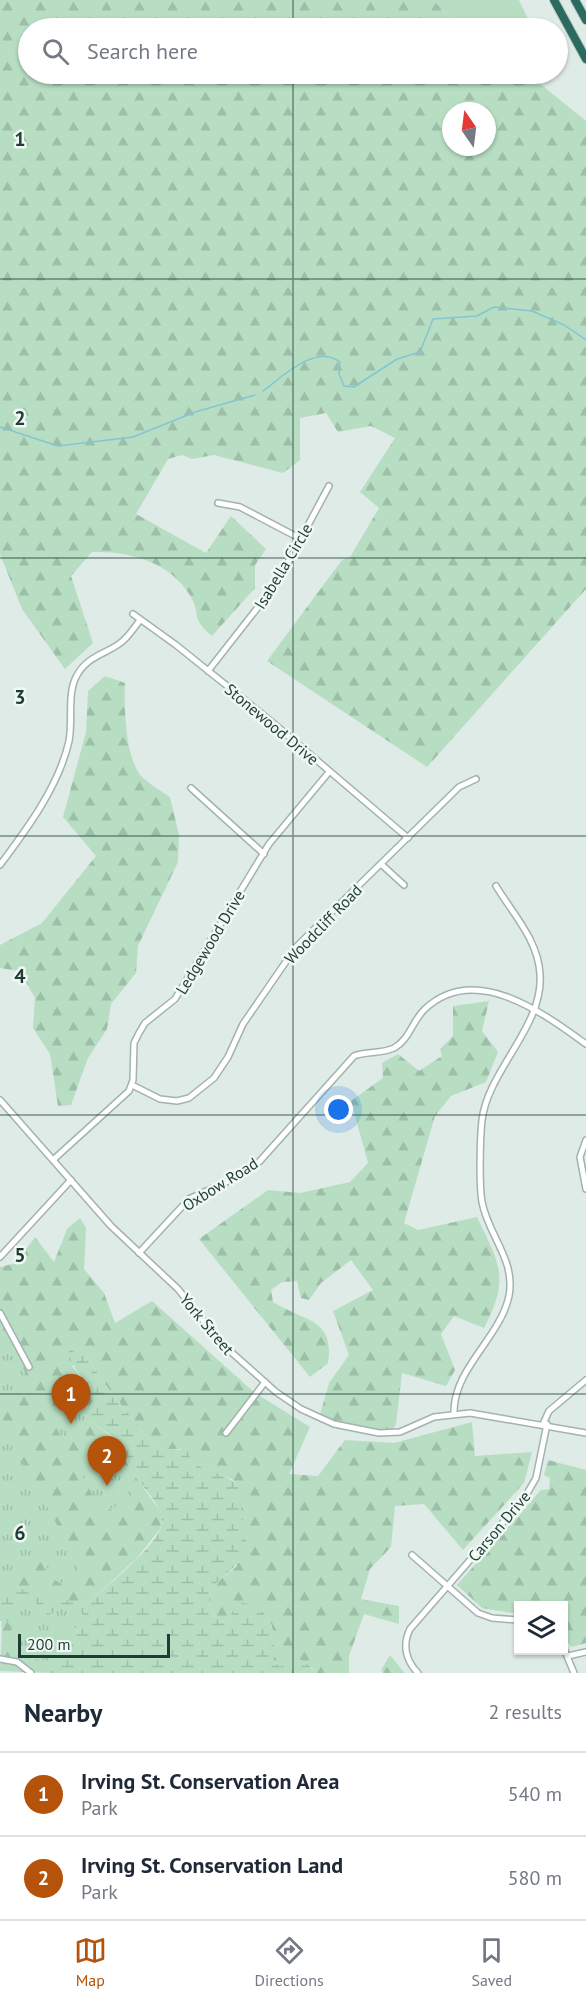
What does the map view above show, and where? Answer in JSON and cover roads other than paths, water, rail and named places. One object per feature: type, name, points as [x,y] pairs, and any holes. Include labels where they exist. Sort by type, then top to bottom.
[{"type":"highway","points":[[554,0],[564,18]]},
{"type":"highway","points":[[575,0],[586,20]]},
{"type":"highway","points":[[568,26],[586,59]]},
{"type":"street","name":"Isabella Circle","points":[[208,671],[265,601],[329,486]]},
{"type":"street","points":[[218,503],[240,507],[301,539]]},
{"type":"street","name":"Stonewood Drive","points":[[133,614],[208,671],[408,838]]},
{"type":"street","points":[[0,865],[37,810],[63,760],[69,739],[75,680],[92,657],[119,644],[140,620]]},
{"type":"street","name":"Ledgewood Drive","points":[[132,1085],[134,1044],[139,1032],[146,1023],[175,999],[264,854],[329,772]]},
{"type":"street","name":"Woodcliff Road","points":[[132,1085],[160,1099],[177,1101],[189,1098],[209,1083],[222,1069],[243,1024],[288,957],[459,787],[476,779]]},
{"type":"street","points":[[191,788],[264,854]]},
{"type":"street","points":[[381,864],[404,885]]},
{"type":"street","points":[[454,1413],[455,1395],[508,1298],[508,1266],[482,1203],[482,1120],[486,1103],[534,1008],[540,975],[536,955],[526,930],[496,886]]},
{"type":"street","name":"Oxbow Road","points":[[139,1254],[189,1199],[237,1177],[259,1162],[354,1056],[391,1050],[404,1041],[423,1010],[437,1000],[468,991],[488,992],[534,1008],[586,1044]]},
{"type":"street","points":[[53,1160],[118,1102],[132,1085]]},
{"type":"street","name":"York Street","points":[[0,1100],[139,1254],[178,1289],[227,1349],[285,1399],[312,1415],[366,1432],[400,1432],[434,1417],[454,1413],[507,1418],[586,1433]]},
{"type":"street","points":[[586,1140],[580,1157],[586,1189]]},
{"type":"street","points":[[0,1257],[71,1180]]},
{"type":"street","points":[[0,1313],[29,1367]]},
{"type":"street","points":[[545,1424],[549,1411],[586,1380]]},
{"type":"street","points":[[226,1433],[265,1382]]},
{"type":"street","name":"Carson Drive","points":[[418,1673],[408,1658],[407,1635],[419,1617],[448,1588],[531,1488],[545,1424]]},
{"type":"street","points":[[412,1555],[483,1616],[514,1619]]},
{"type":"street","points":[[574,1673],[568,1656],[586,1652]]},
{"type":"street","points":[[0,1659],[17,1662],[31,1673]]},
{"type":"waterway","points":[[263,391],[300,364],[321,357],[331,357],[340,362],[339,374],[344,386],[354,387],[397,359],[420,352],[433,319],[477,316],[494,307],[532,311],[564,325],[586,340]]},
{"type":"waterway","points":[[0,427],[58,446],[133,437],[195,412],[255,395]]},
{"type":"place","name":"Irving St. Conservation Area","points":[[71,1424]]},
{"type":"place","name":"Irving St. Conservation Land","points":[[107,1486]]}]
